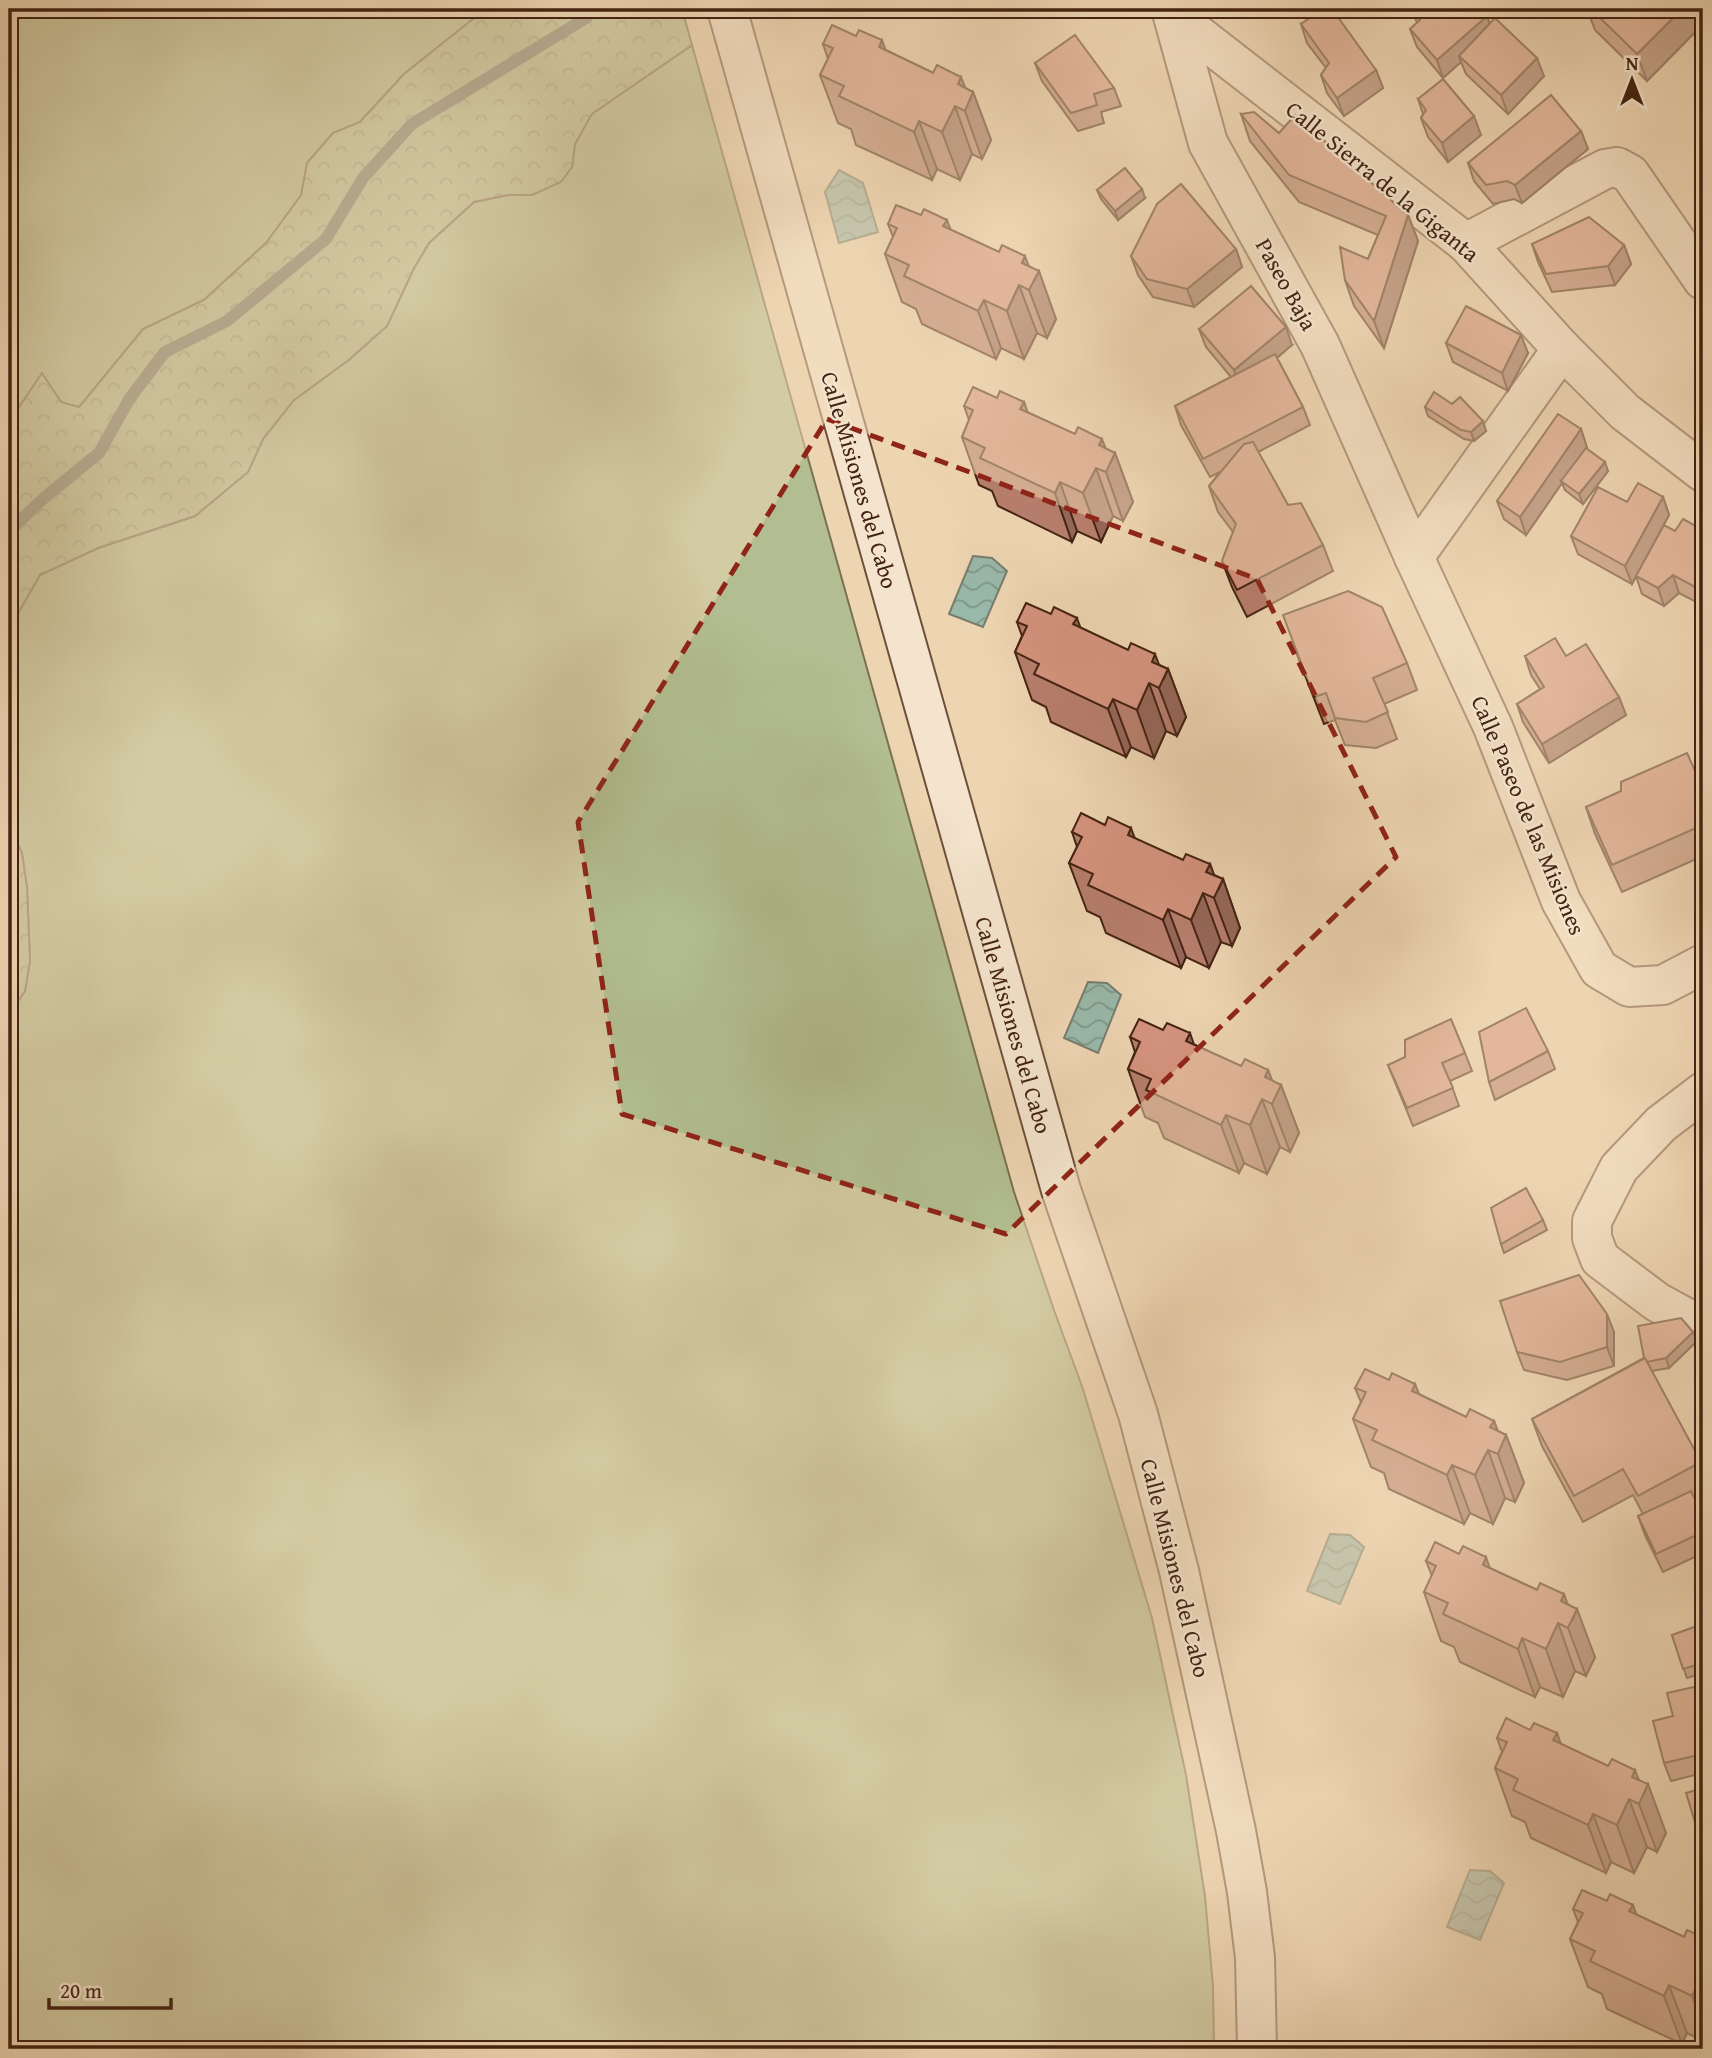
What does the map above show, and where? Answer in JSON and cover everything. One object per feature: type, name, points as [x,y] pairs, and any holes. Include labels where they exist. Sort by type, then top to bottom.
[{"type":"street","name":"Calle Misiones del Cabo","points":[[727,9],[1057,1177],[1138,1414],[1179,1571],[1247,1892],[1255,1958],[1257,2049]]},
{"type":"street","name":"Calle Sierra de la Giganta","points":[[1173,13],[1466,243],[1562,349],[1625,412],[1703,472]]},
{"type":"street","name":"Paseo Baja","points":[[1173,13],[1208,143],[1320,345],[1414,557]]},
{"type":"street","points":[[1466,243],[1605,169],[1617,167],[1630,174],[1703,280]]},
{"type":"street","points":[[1414,557],[1562,349]]},
{"type":"street","name":"Calle Paseo de las Misiones","points":[[1414,557],[1493,727],[1561,901],[1598,969],[1629,987],[1663,985],[1703,964]]},
{"type":"street","points":[[1703,1092],[1661,1124],[1619,1168],[1592,1221],[1592,1238],[1600,1259],[1657,1302],[1703,1327]]},
{"type":"highlighted area","points":[[827,419],[1257,579],[1396,857],[1006,1234],[622,1114],[578,822]]},
{"type":"green space","points":[[9,9],[496,9],[473,19],[404,74],[360,122],[333,133],[307,163],[302,195],[266,243],[204,300],[143,329],[79,408],[61,402],[42,374],[9,422]]},
{"type":"green space","points":[[496,9],[682,9],[692,45],[592,114],[575,144],[572,167],[561,182],[532,195],[508,195],[474,202],[429,243],[387,326],[350,359],[294,400],[263,439],[248,472],[195,516],[98,548],[40,575],[9,629],[9,422],[42,373],[61,402],[79,407],[143,329],[204,300],[266,243],[301,195],[307,163],[333,133],[360,122],[404,74],[473,19]]},
{"type":"green space","points":[[692,45],[1014,1192],[1083,1389],[1152,1618],[1186,1775],[1205,1896],[1213,1987],[1214,2049],[9,2049],[9,1014],[25,991],[30,961],[27,888],[22,853],[9,826],[9,629],[40,575],[98,548],[195,516],[248,472],[263,439],[294,400],[350,359],[387,326],[429,243],[474,202],[508,195],[532,195],[572,167],[575,144],[591,114]]},
{"type":"green space","points":[[9,826],[22,853],[27,888],[30,961],[25,991],[9,1014]]},
{"type":"water","points":[[839,170],[863,183],[878,232],[839,243],[825,192]]},
{"type":"water","points":[[973,556],[992,558],[1007,571],[983,627],[949,614]]},
{"type":"water","points":[[1088,982],[1107,983],[1121,995],[1098,1053],[1064,1038]]},
{"type":"water","points":[[1330,1534],[1350,1535],[1364,1547],[1340,1604],[1307,1591]]},
{"type":"water","points":[[1470,1870],[1490,1871],[1504,1883],[1480,1940],[1447,1927]]},
{"type":"building","points":[[1322,9],[1332,9],[1376,70],[1337,98],[1321,75],[1329,63],[1301,24]]},
{"type":"building","points":[[1417,9],[1480,9],[1487,16],[1437,60],[1410,29],[1420,20],[1413,12]]},
{"type":"building","points":[[1591,9],[1682,9],[1637,54]]},
{"type":"building","points":[[1495,18],[1537,58],[1501,95],[1459,56]]},
{"type":"building","points":[[832,25],[856,36],[859,30],[882,40],[879,47],[933,73],[937,65],[961,77],[958,84],[973,92],[965,111],[955,106],[942,132],[919,121],[914,132],[839,96],[844,86],[820,75],[833,48],[823,44]]},
{"type":"building","points":[[1075,35],[1114,88],[1094,94],[1097,105],[1071,113],[1035,63]]},
{"type":"building","points":[[1443,79],[1474,116],[1442,143],[1421,118],[1426,110],[1418,99]]},
{"type":"building","points":[[1551,95],[1581,131],[1515,185],[1507,181],[1486,185],[1468,163]]},
{"type":"building","points":[[1254,112],[1279,133],[1295,115],[1408,215],[1374,321],[1345,280],[1340,247],[1368,259],[1386,216],[1289,175],[1241,114]]},
{"type":"building","points":[[1125,168],[1142,189],[1115,211],[1097,190]]},
{"type":"building","points":[[1181,184],[1236,249],[1187,289],[1147,279],[1131,256],[1157,204]]},
{"type":"building","points":[[896,205],[921,215],[924,209],[947,220],[943,226],[999,252],[1002,245],[1025,256],[1022,263],[1039,271],[1029,290],[1019,285],[1007,311],[984,300],[978,311],[904,276],[909,265],[885,254],[897,228],[888,224]]},
{"type":"building","points":[[1589,217],[1624,245],[1608,266],[1546,274],[1532,244]]},
{"type":"building","points":[[1251,286],[1286,327],[1234,370],[1199,329]]},
{"type":"building","points":[[1466,306],[1521,335],[1502,373],[1446,343]]},
{"type":"building","points":[[1275,354],[1303,407],[1203,459],[1175,406]]},
{"type":"building","points":[[973,387],[997,398],[1000,391],[1024,402],[1020,409],[1075,434],[1078,427],[1102,439],[1099,445],[1115,453],[1106,472],[1096,468],[1083,493],[1060,482],[1055,493],[980,458],[985,448],[962,437],[973,410],[964,406]]},
{"type":"building","points":[[1434,392],[1452,404],[1460,397],[1483,421],[1471,432],[1461,430],[1425,407]]},
{"type":"building","points":[[1558,414],[1581,429],[1520,517],[1497,501]]},
{"type":"building","points":[[1253,442],[1288,505],[1301,503],[1323,545],[1237,590],[1222,561],[1236,524],[1209,486],[1244,444]]},
{"type":"building","points":[[1586,448],[1605,462],[1579,494],[1561,481]]},
{"type":"building","points":[[1638,483],[1663,497],[1625,566],[1571,536],[1598,487],[1627,502]]},
{"type":"building","points":[[1683,519],[1703,530],[1703,572],[1695,587],[1673,575],[1658,588],[1636,576],[1664,525],[1675,531]]},
{"type":"building","points":[[1348,591],[1382,607],[1407,663],[1373,678],[1388,712],[1366,722],[1335,718],[1326,693],[1314,697],[1283,615]]},
{"type":"building","points":[[1026,603],[1051,614],[1054,607],[1077,618],[1073,624],[1128,650],[1131,643],[1155,654],[1152,662],[1168,669],[1159,688],[1149,683],[1137,710],[1113,699],[1108,709],[1034,674],[1039,664],[1015,652],[1027,626],[1017,622]]},
{"type":"building","points":[[1555,638],[1566,656],[1586,644],[1619,697],[1542,744],[1517,704],[1544,687],[1525,656]]},
{"type":"building","points":[[1687,753],[1703,789],[1703,825],[1612,865],[1586,807],[1621,791],[1621,782]]},
{"type":"building","points":[[1081,813],[1105,825],[1108,817],[1131,828],[1128,835],[1183,860],[1186,854],[1210,864],[1206,872],[1223,879],[1214,898],[1203,893],[1191,920],[1168,909],[1163,920],[1088,885],[1093,874],[1069,863],[1082,837],[1072,832]]},
{"type":"building","points":[[1526,1008],[1548,1051],[1489,1082],[1479,1032]]},
{"type":"building","points":[[1139,1019],[1163,1030],[1167,1023],[1190,1033],[1186,1041],[1241,1066],[1245,1059],[1268,1070],[1265,1077],[1281,1085],[1272,1104],[1262,1099],[1250,1125],[1226,1115],[1221,1125],[1146,1090],[1151,1079],[1128,1069],[1140,1042],[1130,1037]]},
{"type":"building","points":[[1451,1019],[1465,1053],[1442,1063],[1453,1088],[1407,1108],[1388,1065],[1405,1057],[1405,1040]]},
{"type":"building","points":[[1526,1188],[1543,1220],[1501,1244],[1491,1208]]},
{"type":"building","points":[[1579,1275],[1607,1314],[1607,1347],[1560,1362],[1517,1352],[1500,1301]]},
{"type":"building","points":[[1681,1318],[1693,1332],[1666,1358],[1647,1362],[1638,1326]]},
{"type":"building","points":[[1645,1358],[1701,1462],[1638,1496],[1623,1469],[1574,1496],[1532,1419]]},
{"type":"building","points":[[1365,1369],[1389,1380],[1392,1373],[1415,1384],[1412,1391],[1466,1417],[1470,1409],[1494,1421],[1490,1427],[1506,1435],[1498,1454],[1488,1450],[1475,1475],[1452,1465],[1447,1475],[1372,1440],[1377,1430],[1353,1419],[1366,1392],[1355,1388]]},
{"type":"building","points":[[1691,1491],[1703,1516],[1703,1532],[1656,1554],[1638,1516]]},
{"type":"building","points":[[1435,1542],[1459,1554],[1463,1546],[1486,1557],[1483,1565],[1537,1590],[1540,1583],[1564,1594],[1561,1601],[1577,1609],[1568,1628],[1558,1623],[1546,1649],[1522,1638],[1518,1649],[1443,1614],[1448,1603],[1424,1592],[1436,1566],[1426,1561]]},
{"type":"building","points":[[1703,1624],[1703,1663],[1683,1669],[1672,1635]]},
{"type":"building","points":[[1703,1685],[1703,1754],[1664,1763],[1653,1721],[1673,1716],[1667,1693]]},
{"type":"building","points":[[1506,1718],[1530,1730],[1534,1723],[1557,1733],[1553,1740],[1608,1766],[1612,1759],[1635,1770],[1632,1777],[1648,1784],[1639,1804],[1629,1799],[1617,1825],[1593,1814],[1588,1825],[1513,1790],[1518,1779],[1495,1768],[1507,1742],[1497,1738]]},
{"type":"building","points":[[1703,1788],[1703,1848],[1686,1793]]},
{"type":"building","points":[[1582,1890],[1607,1901],[1610,1894],[1633,1905],[1629,1911],[1684,1937],[1687,1930],[1703,1937],[1703,1974],[1692,1996],[1669,1985],[1664,1996],[1590,1961],[1595,1951],[1570,1939],[1583,1913],[1573,1909]]},
{"type":"waterway","points":[[9,531],[45,497],[99,453],[130,398],[165,352],[227,321],[326,239],[363,178],[412,124],[586,18],[593,9]]}]
